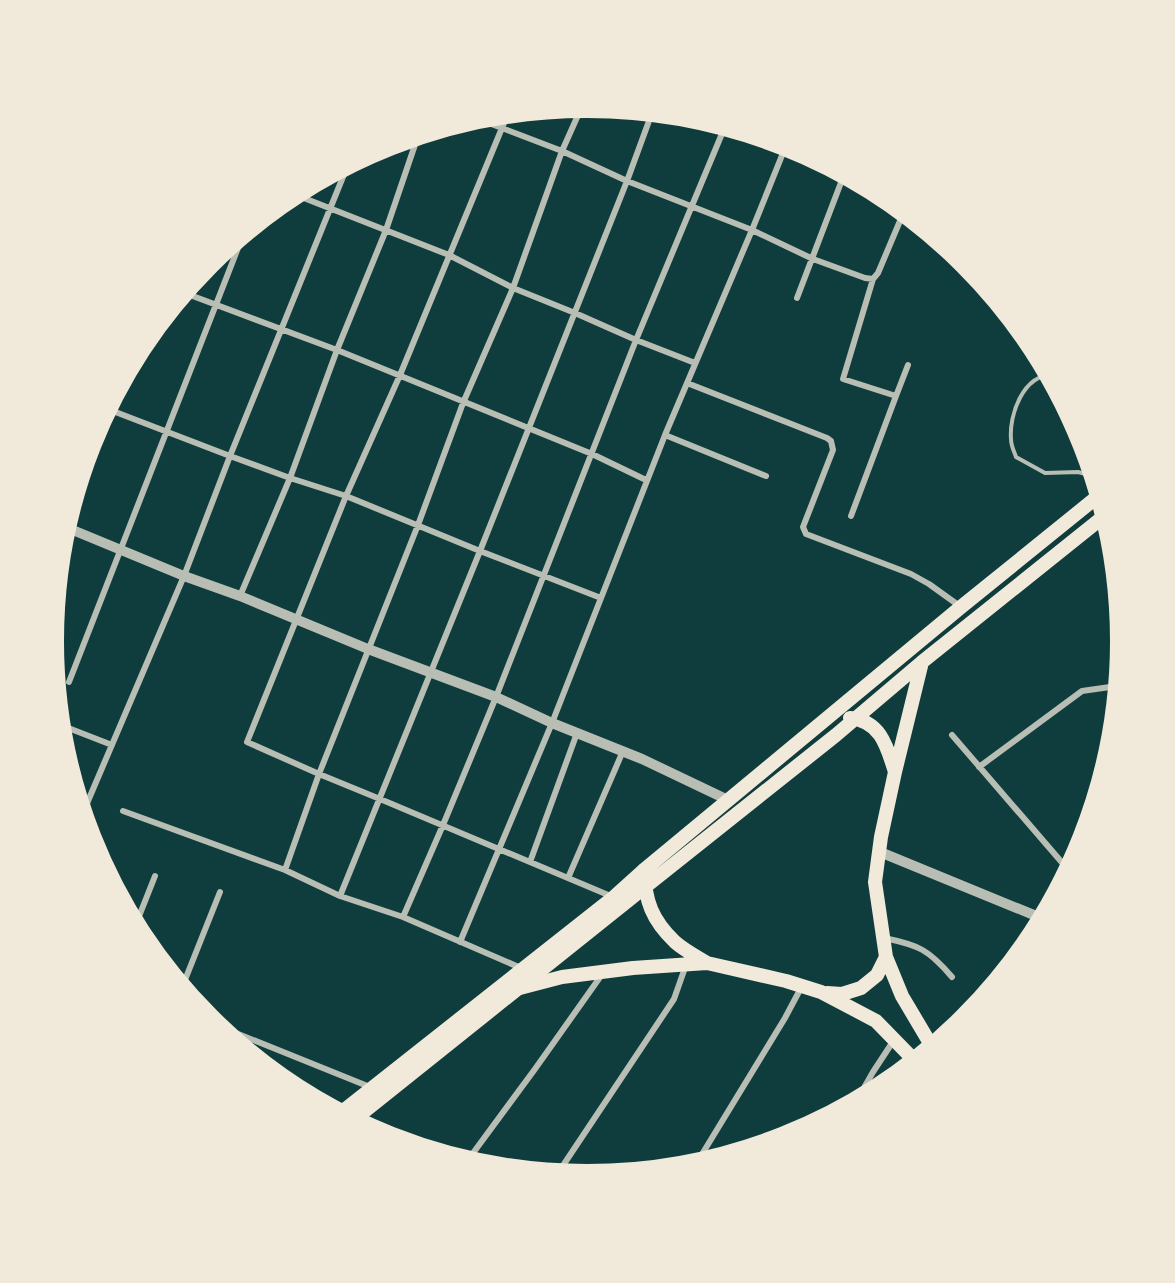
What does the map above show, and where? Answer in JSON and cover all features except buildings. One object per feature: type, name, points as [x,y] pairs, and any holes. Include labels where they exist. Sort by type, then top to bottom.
[{"type":"main road","points":[[345,1110],[614,897],[829,716],[1095,499]]},
{"type":"main road","points":[[358,1117],[856,719],[1100,519]]},
{"type":"main road","points":[[922,663],[881,837],[875,882],[886,957],[902,996],[930,1043]]},
{"type":"main road","points":[[829,716],[856,719],[868,723],[880,734],[895,772]]},
{"type":"main road","points":[[644,870],[649,907],[656,920],[676,943],[707,963],[822,992],[876,1020],[911,1058]]},
{"type":"main road","points":[[822,992],[842,994],[861,988],[877,975],[886,957]]},
{"type":"main road","points":[[516,989],[562,977],[633,968],[707,963]]},
{"type":"street","points":[[285,870],[319,774],[464,403],[513,288],[562,151],[578,114]]},
{"type":"street","points":[[340,896],[575,313],[650,118]]},
{"type":"street","points":[[505,121],[400,375],[346,496],[248,742],[614,897]]},
{"type":"street","points":[[490,123],[752,230],[813,259],[873,279]]},
{"type":"street","points":[[403,917],[496,697],[636,340],[723,132]]},
{"type":"street","points":[[240,596],[290,478],[337,350],[386,230],[416,143]]},
{"type":"street","points":[[460,942],[552,723],[646,480],[783,152]]},
{"type":"street","points":[[86,806],[184,576],[344,173]]},
{"type":"street","points":[[797,298],[842,180]]},
{"type":"street","points":[[303,198],[449,255],[513,288],[695,363]]},
{"type":"street","points":[[896,396],[843,379],[873,279],[878,273],[901,218]]},
{"type":"street","points":[[69,682],[239,246]]},
{"type":"street","points":[[190,295],[400,375],[592,454],[646,480]]},
{"type":"street","points":[[851,516],[908,365]]},
{"type":"street","points":[[687,383],[831,441],[833,450],[804,523],[804,532],[911,574],[961,607]]},
{"type":"street","points":[[113,411],[290,478],[346,496],[601,598]]},
{"type":"street","points":[[665,435],[766,476]]},
{"type":"street","points":[[72,530],[368,649],[496,697],[552,723],[623,751],[728,800]]},
{"type":"street","points":[[979,767],[1082,691],[1110,687],[1113,684]]},
{"type":"street","points":[[68,728],[112,745]]},
{"type":"street","points":[[530,862],[578,732]]},
{"type":"street","points":[[952,735],[1065,866]]},
{"type":"street","points":[[568,878],[623,751]]},
{"type":"street","points":[[123,811],[285,870],[340,896],[403,917],[524,969]]},
{"type":"street","points":[[880,852],[1037,916]]},
{"type":"street","points":[[139,918],[155,876]]},
{"type":"street","points":[[184,981],[220,892]]},
{"type":"street","points":[[883,938],[907,943],[923,950],[937,960],[952,977]]},
{"type":"street","points":[[561,1168],[674,999],[687,965]]},
{"type":"street","points":[[471,1156],[603,972]]},
{"type":"street","points":[[701,1157],[802,986]]},
{"type":"street","points":[[234,1032],[372,1088]]},
{"type":"street","points":[[862,1091],[895,1040]]},
{"type":"lane","points":[[1043,376],[1030,383],[1017,403],[1011,426],[1011,442],[1016,457],[1045,473],[1078,472],[1088,475]]}]
